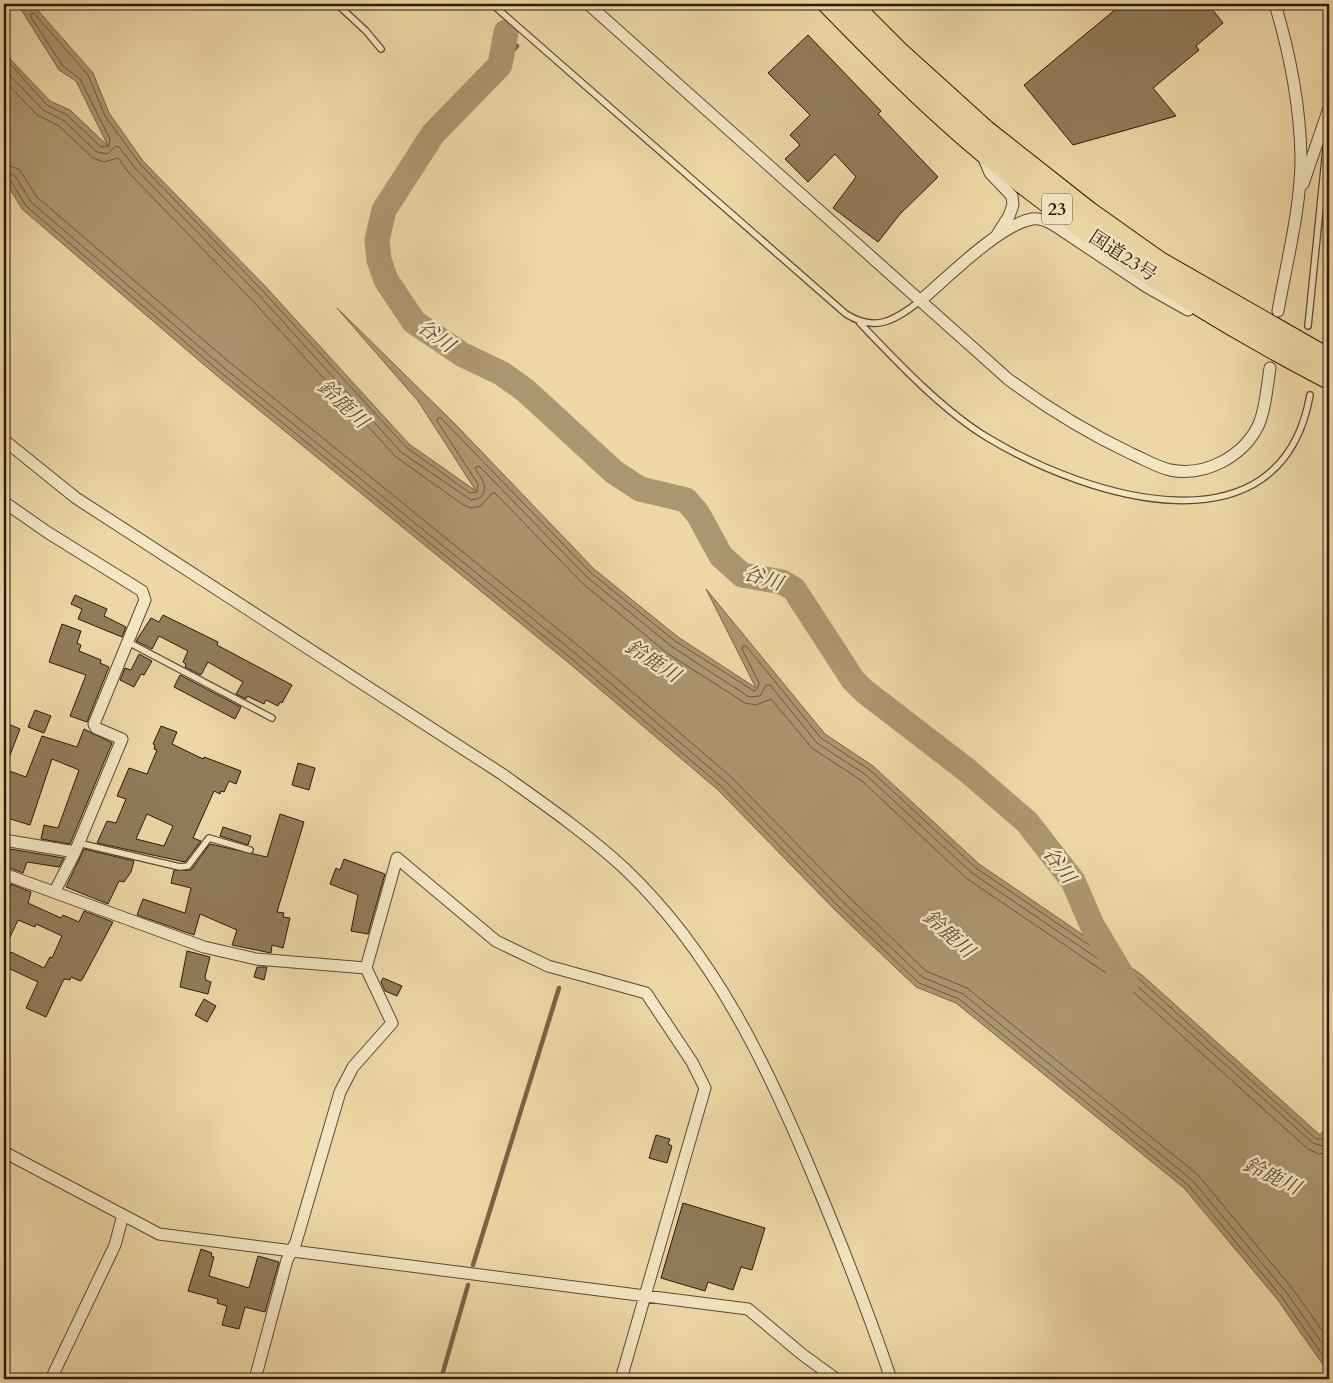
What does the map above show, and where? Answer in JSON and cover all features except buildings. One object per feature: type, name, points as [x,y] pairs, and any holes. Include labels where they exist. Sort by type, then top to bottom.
[{"type":"highway","name":"国道23号","points":[[828,4],[897,74],[981,150],[1083,230],[1221,320],[1323,366]]},
{"type":"highway","name":"国道23号","points":[[851,4],[900,53],[985,130],[1089,212],[1158,261],[1323,366]]},
{"type":"street","points":[[588,4],[1008,379],[1060,416],[1108,442],[1169,470],[1190,471],[1203,469],[1223,461],[1238,452],[1249,440],[1259,423],[1270,368]]},
{"type":"street","points":[[1275,4],[1291,64],[1298,106],[1301,158],[1297,205],[1278,311]]},
{"type":"street","points":[[1297,205],[1329,108]]},
{"type":"street","points":[[981,150],[990,173],[1012,196],[1013,205],[1010,216],[996,237]]},
{"type":"street","points":[[920,301],[996,237],[1033,219],[1044,220],[1076,239],[1147,287],[1193,312],[1221,320]]},
{"type":"street","points":[[4,440],[76,498],[502,774],[568,821],[625,869],[662,909],[697,953],[728,1001],[761,1059],[798,1139],[844,1248],[892,1379]]},
{"type":"street","points":[[4,502],[47,532],[142,591],[145,600],[94,724],[96,728],[122,739],[55,891]]},
{"type":"street","points":[[4,840],[76,847]]},
{"type":"street","points":[[255,1379],[287,1260],[292,1251],[340,1092],[353,1067],[392,1023],[366,968],[397,858],[496,942],[548,966],[646,993],[692,1062],[705,1088],[621,1379]]},
{"type":"street","points":[[4,874],[55,891],[204,947],[256,959],[366,968]]},
{"type":"street","points":[[4,1152],[159,1234],[748,1309],[803,1356],[836,1379]]},
{"type":"street","points":[[52,1379],[112,1252],[123,1215]]},
{"type":"lane","points":[[337,4],[366,30],[381,49]]},
{"type":"lane","points":[[492,4],[846,314],[860,323],[947,406],[989,439],[1059,473],[1132,494],[1178,500],[1208,500],[1224,497],[1263,479],[1294,444],[1304,421],[1310,395]]},
{"type":"lane","points":[[1308,326],[1329,120]]},
{"type":"lane","points":[[860,323],[877,323],[897,318],[920,301]]},
{"type":"lane","points":[[128,642],[272,718]]},
{"type":"lane","points":[[76,847],[180,867],[188,866],[209,838],[250,850]]},
{"type":"water","name":"鈴鹿川","points":[[14,4],[32,4],[35,7],[93,73],[109,113],[143,161],[264,285],[409,444],[476,491],[418,401],[337,308],[456,425],[594,569],[678,637],[756,688],[706,589],[825,734],[873,766],[979,864],[1142,975],[1320,1135],[1329,1124],[1329,1373],[1277,1299],[1184,1188],[956,1003],[916,987],[835,910],[718,790],[569,663],[216,375],[22,209],[4,179],[4,47],[11,60],[50,101],[70,110],[108,146],[76,81],[59,70],[22,11]]},
{"type":"waterway","name":"谷川","points":[[506,32],[500,65],[433,134],[384,210],[377,240],[379,260],[386,280],[414,322],[463,355],[501,373],[525,390],[614,472],[640,489],[686,500],[698,514],[721,556],[742,575],[782,582],[794,589],[853,680],[864,691],[968,771],[1027,822],[1073,881],[1092,925],[1126,982]]},
{"type":"waterway","points":[[500,65],[517,46]]},
{"type":"waterway","points":[[473,1265],[559,988]]},
{"type":"waterway","points":[[441,1379],[468,1285]]}]
